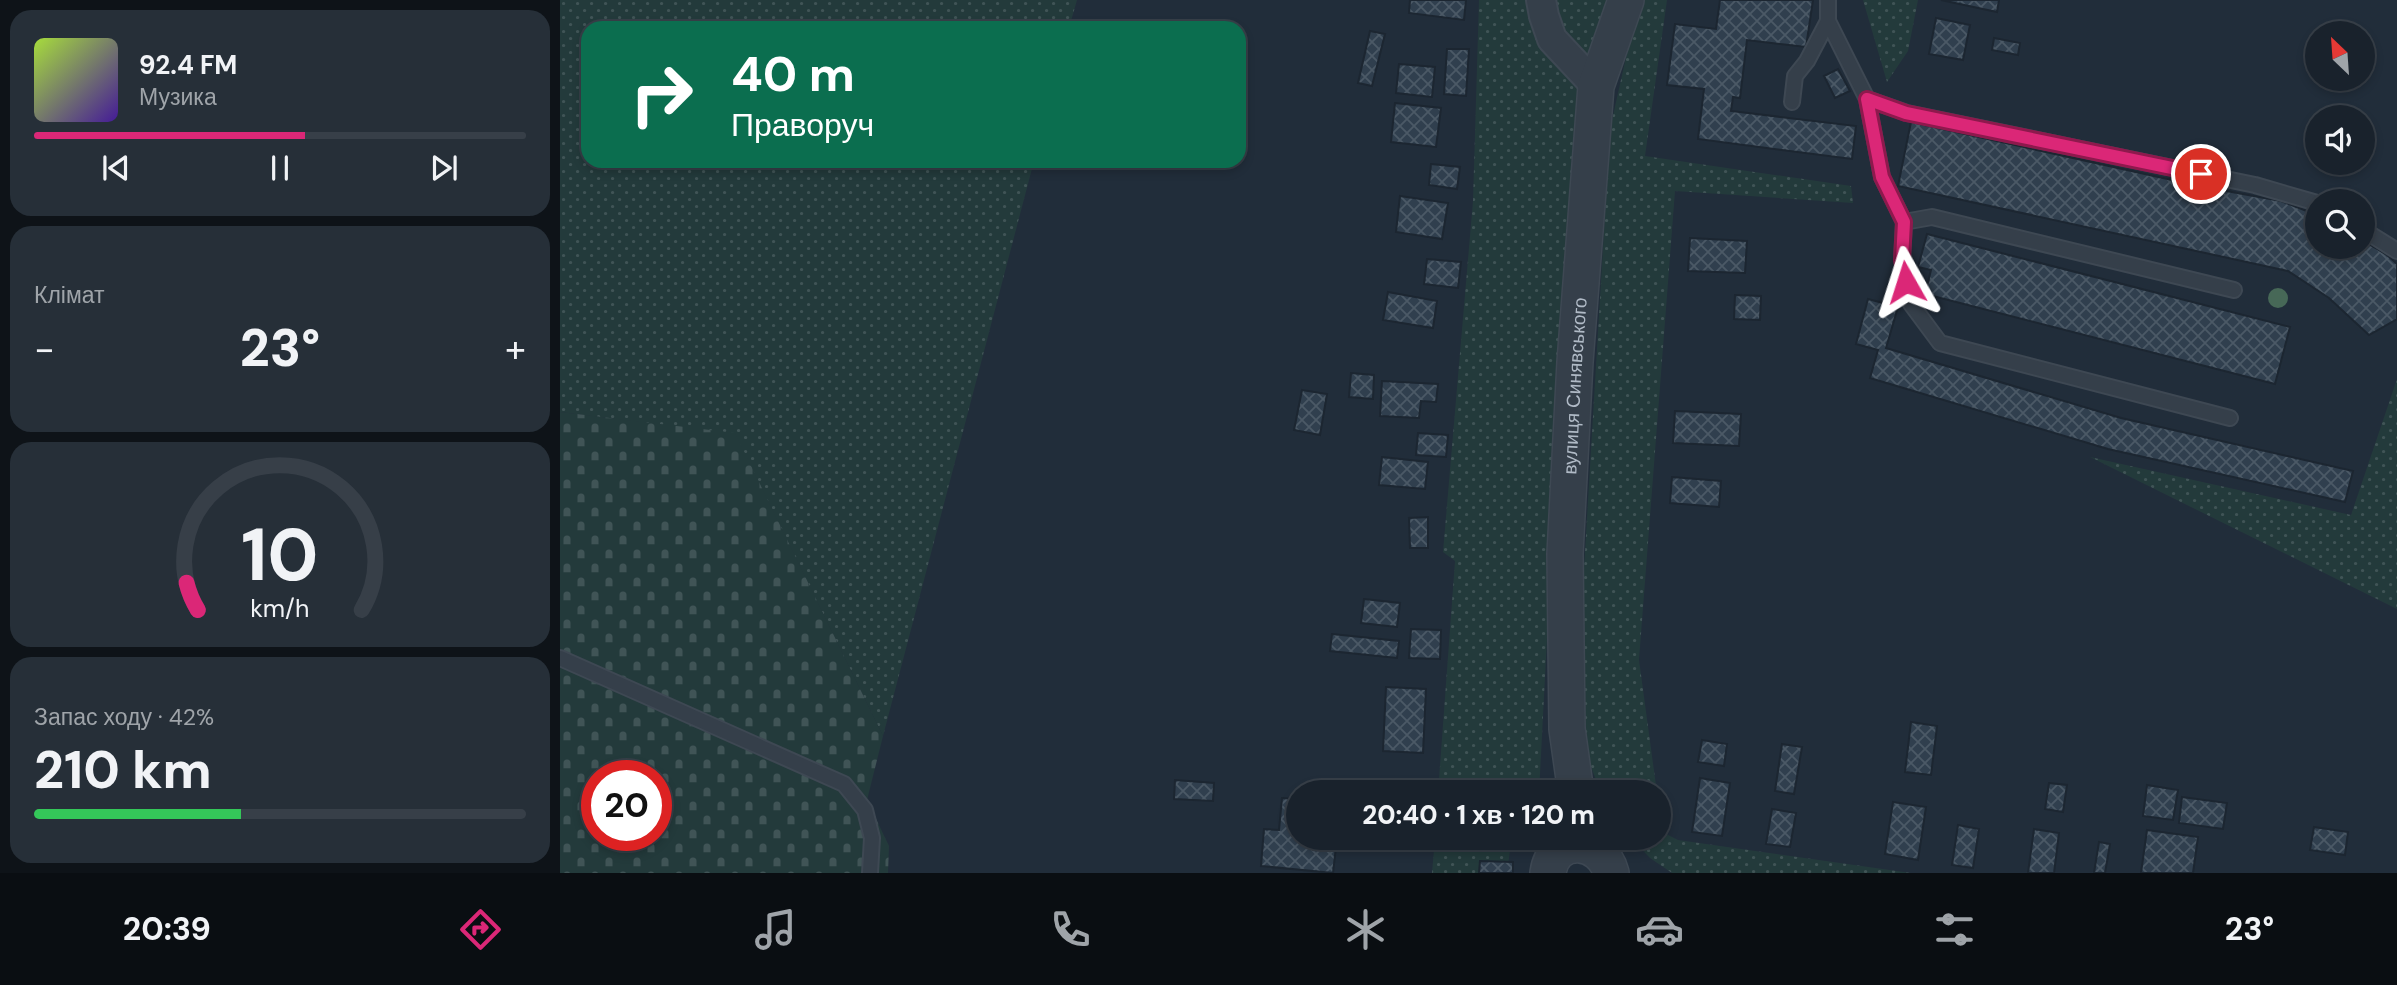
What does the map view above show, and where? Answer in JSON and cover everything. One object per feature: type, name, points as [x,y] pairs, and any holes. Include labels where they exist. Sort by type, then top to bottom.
[{"type":"street","points":[[1541,0],[1552,38],[1596,86]]},
{"type":"street","name":"вулиця Синявського","points":[[1574,780],[1567,729],[1565,554],[1575,362],[1596,86],[1626,0]]},
{"type":"street","points":[[1548,873],[1554,857],[1561,850]]},
{"type":"street","points":[[1597,850],[1603,855],[1611,873]]},
{"type":"lane","points":[[1828,0],[1828,21],[1867,99],[1882,177],[1904,222],[1902,260],[1911,304],[1940,343],[2230,418]]},
{"type":"lane","points":[[1792,102],[1795,76],[1807,61],[1828,21]]},
{"type":"lane","points":[[1867,99],[1906,113],[2255,185],[2305,200]]},
{"type":"lane","points":[[1904,222],[1932,217],[2234,290]]},
{"type":"lane","points":[[2375,237],[2397,251]]},
{"type":"lane","points":[[560,658],[844,784],[865,810],[872,838],[870,873]]},
{"type":"green space","points":[[560,0],[1077,0],[1071,21],[581,21],[581,168],[1032,168],[883,736],[735,434],[560,412]]},
{"type":"green space","points":[[1479,0],[1531,0],[1566,60],[1579,92],[1582,109],[1581,129],[1572,156],[1540,780],[1439,780],[1455,561],[1443,552],[1473,201]]},
{"type":"green space","points":[[1552,0],[1610,0],[1595,52],[1586,58],[1560,27]]},
{"type":"green space","points":[[1642,0],[1667,0],[1645,156],[1851,186],[1853,203],[1675,191],[1639,660],[1655,780],[1596,780],[1583,746],[1578,670],[1610,129]]},
{"type":"green space","points":[[1863,0],[1918,0],[1908,51],[1887,82]]},
{"type":"green space","points":[[2397,379],[2397,609],[2090,457],[2351,515]]},
{"type":"green space","points":[[560,412],[735,433],[883,736],[867,800],[889,846],[888,873],[560,873]]},
{"type":"green space","points":[[1671,836],[1678,840],[1911,873],[1672,873],[1642,850],[1671,850]]},
{"type":"green space","points":[[1434,850],[1510,850],[1507,873],[1432,873]]},
{"type":"building","points":[[1410,0],[1466,0],[1464,20],[1409,13]]},
{"type":"building","points":[[1720,0],[1813,0],[1806,47],[1747,40],[1740,98],[1733,97],[1731,111],[1856,126],[1852,159],[1698,139],[1704,89],[1667,85],[1675,24],[1716,29]]},
{"type":"building","points":[[1941,0],[1999,0],[1997,12]]},
{"type":"building","points":[[1936,18],[1970,25],[1963,60],[1929,54]]},
{"type":"building","points":[[1370,31],[1385,34],[1372,86],[1358,83]]},
{"type":"building","points":[[1994,38],[2020,43],[2018,55],[1992,50]]},
{"type":"building","points":[[1447,49],[1469,49],[1466,96],[1444,94]]},
{"type":"building","points":[[1399,64],[1435,67],[1432,97],[1396,93]]},
{"type":"building","points":[[1838,69],[1850,91],[1835,98],[1824,76]]},
{"type":"building","points":[[1395,103],[1441,108],[1436,147],[1391,142]]},
{"type":"building","points":[[1911,122],[2199,186],[2281,201],[2305,210],[2305,259],[2375,259],[2375,248],[2397,264],[2397,319],[2369,335],[2329,298],[2288,271],[1898,186]]},
{"type":"building","points":[[1431,164],[1460,167],[1457,189],[1429,185]]},
{"type":"building","points":[[1400,196],[1448,203],[1442,239],[1396,232]]},
{"type":"building","points":[[1927,234],[2290,327],[2275,384],[1925,294],[1931,270],[1918,267]]},
{"type":"building","points":[[1690,238],[1747,241],[1745,273],[1688,271]]},
{"type":"building","points":[[1427,259],[1461,262],[1458,288],[1424,284]]},
{"type":"building","points":[[1388,292],[1437,301],[1433,328],[1383,320]]},
{"type":"building","points":[[1735,295],[1761,296],[1760,320],[1734,319]]},
{"type":"building","points":[[1868,299],[1898,307],[1886,348],[2121,418],[2353,471],[2345,502],[2108,449],[1870,378],[1878,350],[1856,344]]},
{"type":"building","points":[[1351,373],[1374,375],[1373,399],[1349,397]]},
{"type":"building","points":[[1382,381],[1438,384],[1436,402],[1421,401],[1419,418],[1380,416]]},
{"type":"building","points":[[1302,390],[1327,394],[1320,435],[1294,430]]},
{"type":"building","points":[[1675,411],[1741,414],[1739,446],[1673,443]]},
{"type":"building","points":[[1418,433],[1448,435],[1446,457],[1416,455]]},
{"type":"building","points":[[1382,457],[1428,462],[1425,489],[1379,485]]},
{"type":"building","points":[[1672,477],[1721,481],[1719,507],[1670,503]]},
{"type":"building","points":[[1428,517],[1428,548],[1410,548],[1409,518]]},
{"type":"building","points":[[1364,599],[1400,603],[1397,627],[1361,623]]},
{"type":"building","points":[[1411,629],[1441,630],[1440,659],[1409,658]]},
{"type":"building","points":[[1332,634],[1399,641],[1397,658],[1330,651]]},
{"type":"building","points":[[1386,687],[1426,689],[1423,753],[1383,751]]},
{"type":"building","points":[[1911,722],[1937,726],[1931,775],[1905,772]]},
{"type":"building","points":[[1702,740],[1727,744],[1724,766],[1698,762]]},
{"type":"building","points":[[1782,744],[1802,747],[1794,794],[1775,791]]},
{"type":"building","points":[[1700,778],[1730,783],[1722,836],[1692,832]]},
{"type":"building","points":[[1175,780],[1214,783],[1213,801],[1174,799]]},
{"type":"building","points":[[2049,783],[2067,785],[2063,812],[2045,809]]},
{"type":"building","points":[[2147,785],[2178,790],[2173,820],[2143,816]]},
{"type":"building","points":[[2182,797],[2227,803],[2223,829],[2179,823]]},
{"type":"building","points":[[1282,798],[1286,798],[1286,850],[1336,850],[1333,873],[1261,866],[1264,829],[1279,830]]},
{"type":"building","points":[[1893,802],[1926,807],[1918,860],[1885,854]]},
{"type":"building","points":[[1772,809],[1796,813],[1790,847],[1766,844]]},
{"type":"building","points":[[1958,825],[1979,829],[1973,868],[1952,865]]},
{"type":"building","points":[[2314,827],[2348,832],[2345,855],[2310,850]]},
{"type":"building","points":[[2034,829],[2059,833],[2054,873],[2028,873]]},
{"type":"building","points":[[2147,830],[2198,837],[2193,873],[2141,873]]},
{"type":"building","points":[[2099,842],[2110,844],[2105,873],[2094,873]]},
{"type":"building","points":[[1480,861],[1513,862],[1513,873],[1479,873]]},
{"type":"route","points":[[1906,282],[1902,260],[1904,222],[1882,177],[1867,99],[1906,113],[2201,174]]}]
